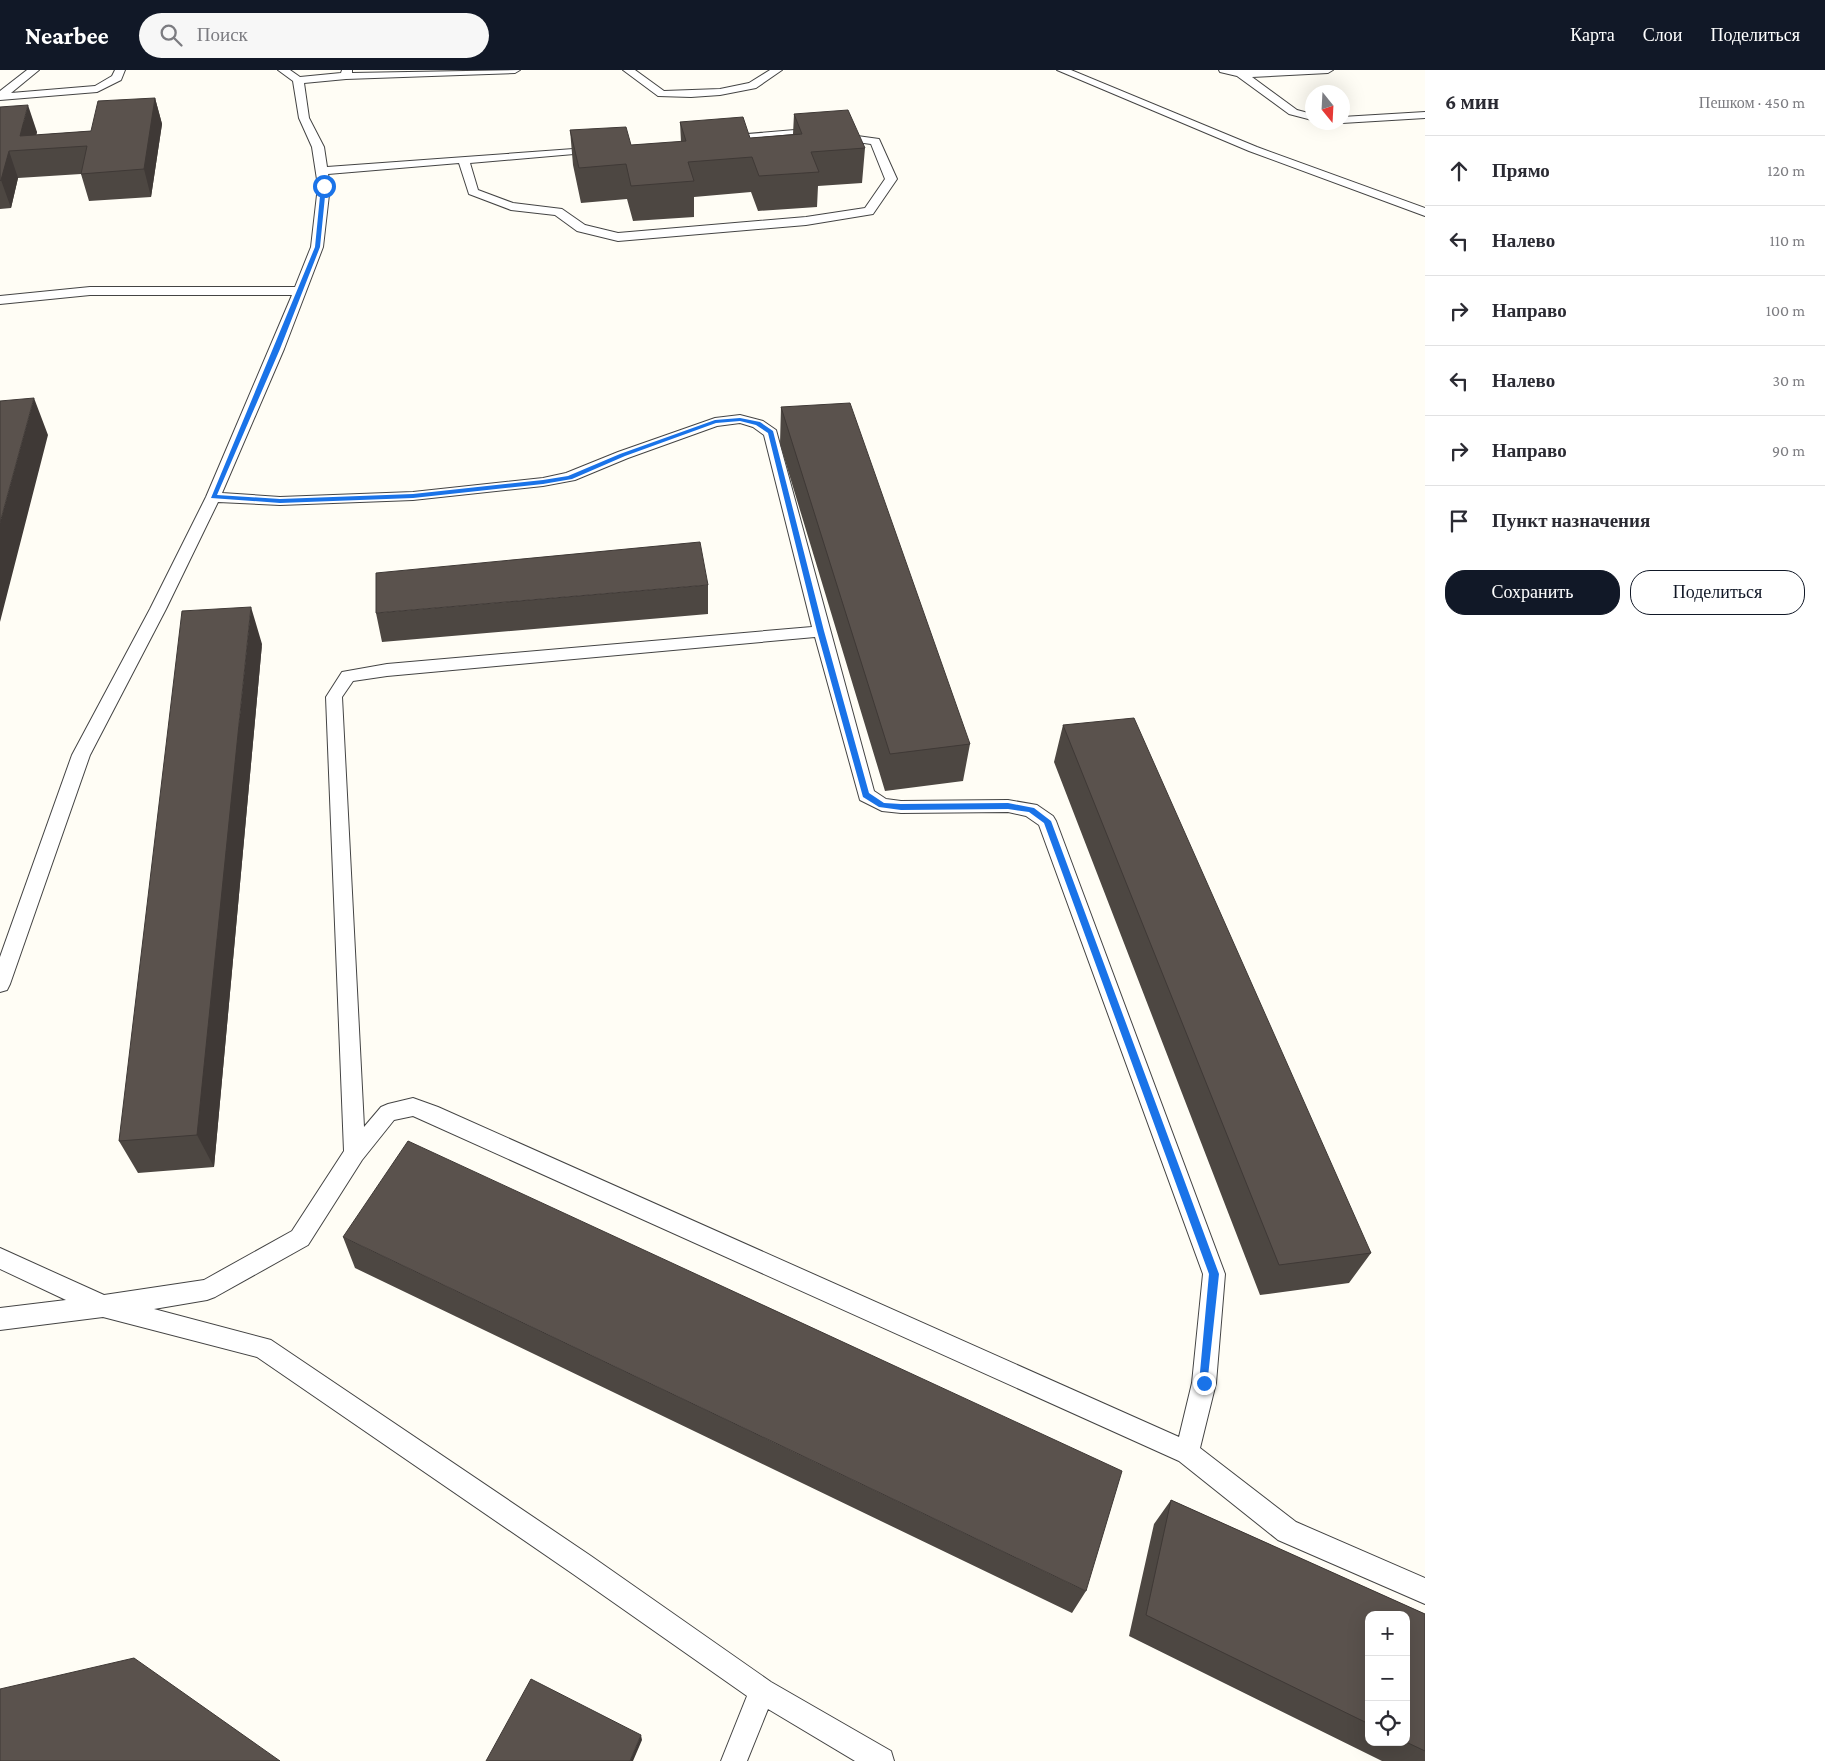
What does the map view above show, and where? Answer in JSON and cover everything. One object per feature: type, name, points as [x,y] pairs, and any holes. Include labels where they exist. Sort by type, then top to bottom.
[{"type":"lane","points":[[34,70],[0,96],[98,89],[117,78],[120,70]]},
{"type":"lane","points":[[283,70],[298,80],[346,73],[515,70]]},
{"type":"lane","points":[[628,70],[662,94],[691,94],[720,92],[752,86],[777,70]]},
{"type":"lane","points":[[1062,70],[1253,149],[1425,212]]},
{"type":"lane","points":[[1224,70],[1240,72],[1328,70]]},
{"type":"lane","points":[[1240,72],[1293,112],[1305,115]]},
{"type":"lane","points":[[0,984],[81,755],[158,609],[213,497],[317,247],[324,186],[318,148],[304,118],[298,80]]},
{"type":"lane","points":[[1350,120],[1425,115]]},
{"type":"lane","points":[[463,159],[473,192],[511,206],[558,212],[581,228],[618,237],[806,221],[868,211],[891,179],[875,141],[807,132],[708,140]]},
{"type":"lane","points":[[321,171],[610,148]]},
{"type":"lane","points":[[0,300],[90,291],[300,291]]},
{"type":"lane","points":[[213,497],[280,501],[413,496],[543,482],[570,478],[622,455],[715,422],[740,419],[758,424],[771,433],[821,631],[866,795],[882,805],[901,807],[1008,806],[1031,810],[1047,821],[1214,1274],[1204,1383],[1187,1453]]},
{"type":"lane","points":[[355,1154],[334,698],[348,676],[387,670],[821,631]]},
{"type":"lane","points":[[0,1319],[207,1290],[300,1238],[355,1154],[388,1113],[413,1107],[431,1113],[1187,1453],[1287,1531],[1425,1591]]},
{"type":"lane","points":[[0,1258],[103,1306],[263,1348],[582,1565],[762,1691],[881,1761]]},
{"type":"lane","points":[[734,1761],[762,1691]]},
{"type":"building","points":[[155,98],[144,169],[81,174],[87,146],[9,151],[0,181],[0,107],[28,105],[20,136],[91,131],[98,101]]},
{"type":"building","points":[[848,110],[865,148],[811,152],[819,172],[759,176],[752,157],[688,162],[694,181],[631,186],[626,164],[579,168],[570,130],[626,127],[631,145],[686,141],[680,122],[743,117],[750,138],[802,134],[794,114]]},
{"type":"building","points":[[34,398],[0,523],[0,401]]},
{"type":"building","points":[[850,403],[970,744],[890,754],[781,407]]},
{"type":"building","points":[[700,542],[708,585],[376,613],[376,573]]},
{"type":"building","points":[[251,607],[197,1135],[119,1141],[182,611]]},
{"type":"building","points":[[1134,718],[1371,1253],[1279,1265],[1063,725]]},
{"type":"building","points":[[408,1141],[1122,1471],[1086,1591],[343,1237]]},
{"type":"building","points":[[1171,1500],[1425,1614],[1425,1751],[1410,1744],[1410,1611],[1365,1611],[1365,1722],[1146,1615]]},
{"type":"building","points":[[134,1658],[280,1761],[0,1761],[0,1689]]},
{"type":"building","points":[[531,1679],[641,1735],[630,1761],[486,1761]]},
{"type":"route","points":[[324,186],[317,247],[277,349],[213,497],[280,501],[413,496],[543,482],[570,478],[622,455],[715,422],[740,419],[758,424],[771,433],[821,631],[866,795],[882,805],[901,807],[1008,806],[1031,810],[1047,821],[1214,1274],[1204,1383]]}]
